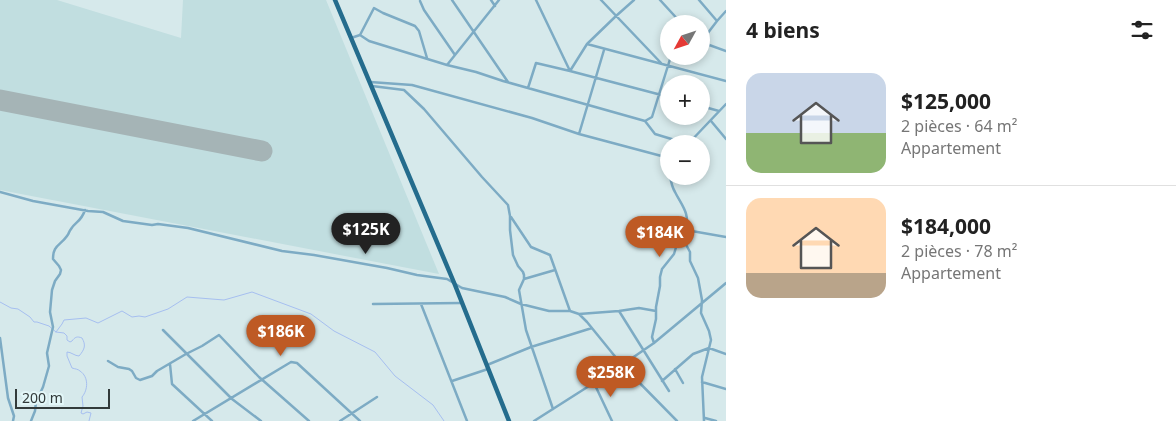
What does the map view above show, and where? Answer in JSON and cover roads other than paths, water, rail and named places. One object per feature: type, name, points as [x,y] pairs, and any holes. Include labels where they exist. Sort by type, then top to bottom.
[{"type":"highway","points":[[335,0],[455,285],[508,421]]},
{"type":"street","points":[[452,0],[509,83]]},
{"type":"street","points":[[491,0],[495,6]]},
{"type":"street","points":[[447,65],[499,0]]},
{"type":"street","points":[[536,0],[570,71]]},
{"type":"street","points":[[601,0],[660,62]]},
{"type":"street","points":[[570,71],[587,44],[634,0]]},
{"type":"street","points":[[660,0],[674,15]]},
{"type":"street","points":[[699,0],[717,20]]},
{"type":"street","points":[[420,1],[424,10],[455,55]]},
{"type":"street","points":[[351,38],[360,35],[374,8],[383,14],[415,26],[419,31],[427,58]]},
{"type":"street","points":[[710,30],[726,12]]},
{"type":"street","points":[[360,35],[370,41],[447,65],[645,121],[655,134],[660,136]]},
{"type":"street","points":[[587,44],[660,64]]},
{"type":"street","points":[[710,45],[726,51]]},
{"type":"street","points":[[579,134],[604,50]]},
{"type":"street","points":[[528,88],[536,63],[660,94],[652,117],[645,121]]},
{"type":"street","points":[[663,65],[726,81]]},
{"type":"street","points":[[665,75],[668,66]]},
{"type":"street","points":[[371,84],[412,85],[660,156]]},
{"type":"street","points":[[371,84],[404,90],[424,109],[508,206],[513,255],[523,272],[524,279],[519,290],[526,330],[553,409]]},
{"type":"street","points":[[726,104],[710,121],[726,139]]},
{"type":"street","points":[[710,108],[719,111]]},
{"type":"street","points":[[697,135],[706,125]]},
{"type":"street","points":[[654,343],[652,337],[662,269],[674,254],[680,237],[686,230],[688,219],[687,213],[673,185]]},
{"type":"street","points":[[0,192],[84,210],[104,212],[123,221],[188,228],[282,251],[314,254],[387,268],[417,276],[447,279],[455,285],[471,291],[505,297],[521,304],[549,311],[570,311],[579,314],[639,308],[656,311]]},
{"type":"street","points":[[31,421],[49,366],[47,353],[53,330],[50,312],[52,290],[61,270],[53,259],[54,251],[71,228],[79,221],[84,210]]},
{"type":"street","points":[[510,216],[531,247],[550,255],[570,311]]},
{"type":"street","points":[[686,230],[726,237]]},
{"type":"street","points":[[680,237],[690,252],[690,260],[698,278],[702,300],[701,313],[711,340],[702,377],[704,419],[716,421]]},
{"type":"street","points":[[524,279],[555,270]]},
{"type":"street","points":[[534,421],[654,343],[726,283]]},
{"type":"street","points":[[373,304],[462,303]]},
{"type":"street","points":[[421,304],[467,421]]},
{"type":"street","points":[[619,311],[669,391]]},
{"type":"street","points":[[579,314],[622,365],[677,421]]},
{"type":"street","points":[[452,381],[531,347],[592,328]]},
{"type":"street","points":[[163,330],[232,399],[261,421]]},
{"type":"street","points":[[108,361],[118,367],[129,369],[140,380],[152,376],[157,371],[219,335],[263,380],[309,421]]},
{"type":"street","points":[[0,338],[8,398],[14,416],[13,421]]},
{"type":"street","points":[[662,380],[693,354],[710,348],[726,354]]},
{"type":"street","points":[[193,421],[292,362],[297,363],[360,421]]},
{"type":"street","points":[[170,364],[172,384],[212,421]]},
{"type":"street","points":[[675,369],[682,383]]},
{"type":"street","points":[[702,382],[726,389]]},
{"type":"street","points":[[594,383],[612,421]]},
{"type":"street","points":[[340,421],[377,397]]},
{"type":"waterway","points":[[56,332],[64,320],[86,318],[98,323],[122,311],[132,317],[145,317],[168,309],[187,297],[224,300],[252,292],[311,314],[334,331],[375,352],[395,376],[433,405],[444,421]]},
{"type":"waterway","points":[[0,302],[11,308],[18,309],[34,322],[49,326],[56,332],[64,333],[70,342],[76,337],[82,338],[84,347],[79,356],[67,352],[67,356],[72,368],[80,371],[85,377],[86,387],[82,397],[83,406],[81,413],[91,413],[89,421]]}]
